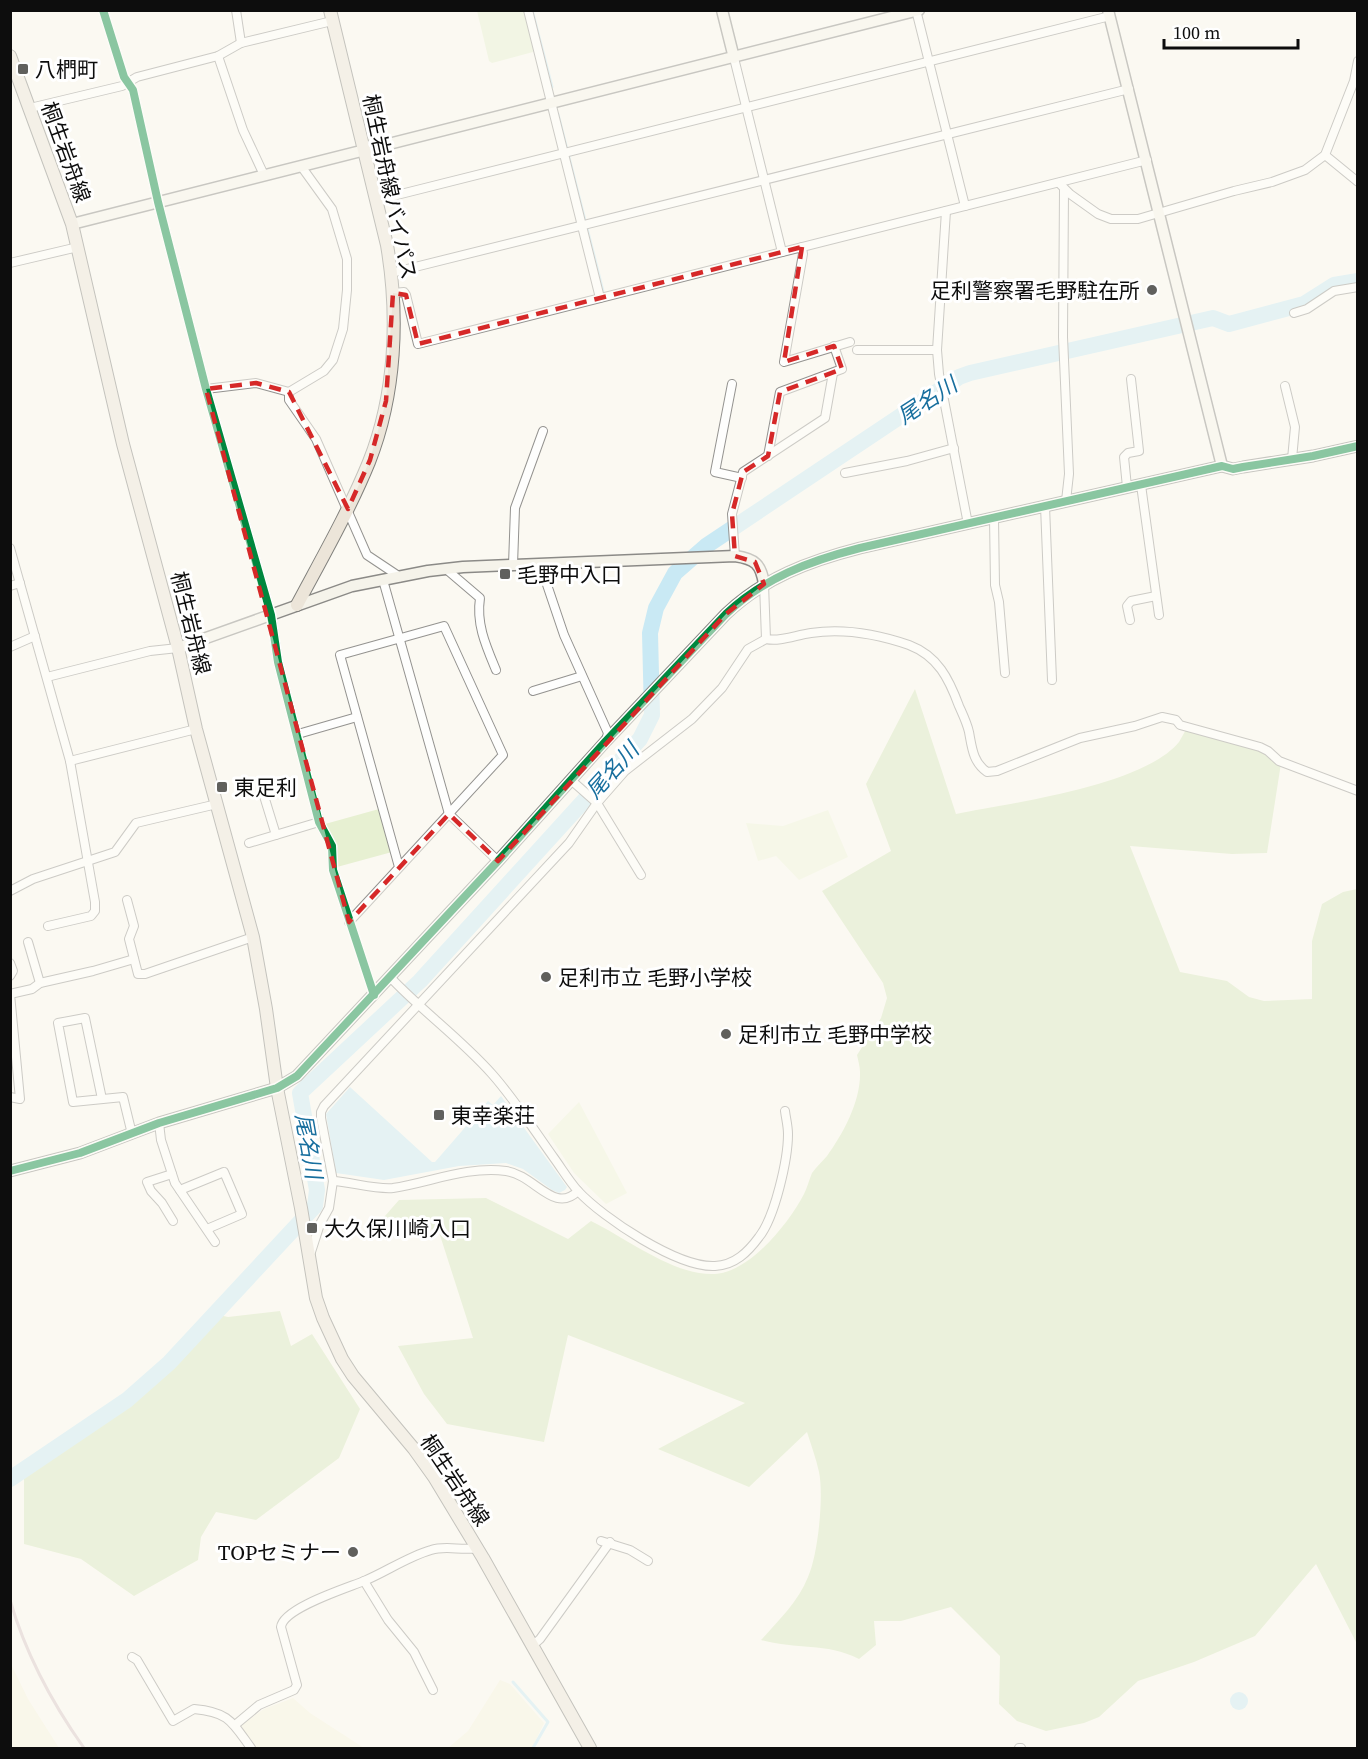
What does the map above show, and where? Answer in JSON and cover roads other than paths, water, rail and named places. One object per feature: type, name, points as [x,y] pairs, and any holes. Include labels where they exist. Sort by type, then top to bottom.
[{"type":"main road","name":"桐生岩舟線バイパス","points":[[297,605],[347,510],[370,460],[386,401],[394,334],[391,273],[377,200],[332,13]]},
{"type":"main road","name":"桐生岩舟線","points":[[10,56],[72,224],[123,444],[178,648],[196,729],[253,937],[277,1088],[316,1299],[342,1359],[434,1477],[477,1548],[590,1749]]},
{"type":"street","points":[[103,10],[124,77],[133,90],[158,202],[206,389],[271,615],[278,662],[319,822],[332,846],[333,870],[374,995]]},
{"type":"street","points":[[236,10],[241,42]]},
{"type":"street","points":[[528,10],[600,298]]},
{"type":"street","points":[[722,10],[782,252]]},
{"type":"street","points":[[72,224],[917,11],[965,206]]},
{"type":"street","points":[[30,108],[122,86],[145,75],[218,56],[241,42],[332,13]]},
{"type":"street","points":[[377,200],[928,62],[1109,13],[1161,213],[1222,466]]},
{"type":"street","points":[[218,56],[243,130],[264,175]]},
{"type":"street","points":[[1061,186],[1098,214],[1111,219],[1138,219],[1292,176],[1305,170],[1325,154],[1354,81],[1358,61]]},
{"type":"street","points":[[391,273],[1129,89]]},
{"type":"street","points":[[1325,154],[1358,182]]},
{"type":"street","points":[[393,293],[404,292],[406,295],[418,344],[965,206],[1061,186],[1147,160]]},
{"type":"street","points":[[206,389],[256,383],[288,392],[324,371],[333,360],[343,329],[347,259],[332,209],[301,166]]},
{"type":"street","points":[[1061,186],[1063,337],[1069,474],[1066,501]]},
{"type":"street","points":[[946,211],[937,350],[939,374],[968,524]]},
{"type":"street","points":[[10,263],[78,247]]},
{"type":"street","points":[[802,247],[803,254],[784,362],[850,342]]},
{"type":"street","points":[[1294,313],[1307,309],[1334,291],[1358,287]]},
{"type":"street","points":[[768,456],[780,392],[842,369],[834,346]]},
{"type":"street","points":[[857,350],[937,350]]},
{"type":"street","points":[[735,556],[732,514],[743,472],[825,418],[833,373]]},
{"type":"street","points":[[1127,487],[1124,457],[1128,453],[1139,451],[1131,379]]},
{"type":"street","points":[[732,384],[715,472],[742,478]]},
{"type":"street","points":[[1285,386],[1294,427],[1292,459]]},
{"type":"street","points":[[288,392],[289,400],[316,439],[367,555],[400,577]]},
{"type":"street","points":[[513,565],[515,508],[543,431]]},
{"type":"street","points":[[10,1171],[80,1154],[159,1123],[277,1088],[303,1070],[498,861],[575,784],[606,741],[726,614],[764,584],[786,572],[831,555],[1222,466],[1233,469],[1358,446]]},
{"type":"street","points":[[845,473],[907,461],[954,448]]},
{"type":"street","points":[[1141,485],[1159,615]]},
{"type":"street","points":[[1045,506],[1052,680]]},
{"type":"street","points":[[994,518],[995,585],[999,602],[1005,673]]},
{"type":"street","points":[[10,548],[70,761],[95,903],[95,911],[91,916],[48,926]]},
{"type":"street","points":[[47,678],[150,651],[178,648],[352,586],[446,569],[513,565],[674,557],[735,556],[748,558],[755,562],[762,571],[766,639]]},
{"type":"street","points":[[540,564],[564,635],[608,733],[606,741]]},
{"type":"street","points":[[446,569],[480,598],[478,612],[483,640],[496,670]]},
{"type":"street","points":[[383,580],[449,814],[498,861]]},
{"type":"street","points":[[10,586],[20,583]]},
{"type":"street","points":[[1130,620],[1127,606],[1131,601],[1156,596]]},
{"type":"street","points":[[349,922],[502,755],[444,626],[340,655],[399,867]]},
{"type":"street","points":[[309,1257],[320,1224],[329,1208],[333,1181],[321,1112],[324,1106],[569,843],[595,801],[626,771],[692,719],[722,688],[748,649],[766,639],[845,630],[888,639],[922,651],[933,659],[946,674],[968,729],[973,755],[980,767],[987,772],[997,771],[1080,738],[1135,726],[1162,717],[1170,717],[1180,725],[1260,747],[1269,751],[1279,762],[1358,790]]},
{"type":"street","points":[[10,647],[35,636]]},
{"type":"street","points":[[533,691],[582,676]]},
{"type":"street","points":[[298,734],[357,717]]},
{"type":"street","points":[[70,761],[196,729]]},
{"type":"street","points":[[575,784],[595,801],[641,875]]},
{"type":"street","points":[[264,796],[276,835]]},
{"type":"street","points":[[10,891],[33,879],[115,852],[136,823],[217,804]]},
{"type":"street","points":[[249,843],[319,822]]},
{"type":"street","points":[[127,900],[134,926],[129,939],[138,974],[145,974],[253,937]]},
{"type":"street","points":[[28,942],[40,983]]},
{"type":"street","points":[[10,1097],[20,1099],[10,994],[32,989],[40,983],[134,959]]},
{"type":"street","points":[[10,963],[13,970],[10,976]]},
{"type":"street","points":[[390,977],[484,1064],[499,1081],[578,1191],[601,1211],[664,1252],[701,1265],[726,1264],[739,1258],[762,1234],[779,1191],[788,1135],[784,1111]]},
{"type":"street","points":[[102,1099],[85,1018],[58,1023],[73,1102],[123,1097],[132,1134]]},
{"type":"street","points":[[159,1123],[161,1140],[172,1174],[215,1242]]},
{"type":"street","points":[[333,1181],[390,1189],[470,1170],[507,1171],[523,1176],[552,1197],[563,1200],[572,1197],[578,1191]]},
{"type":"street","points":[[180,1190],[224,1172],[242,1214],[207,1229]]},
{"type":"street","points":[[172,1174],[147,1182],[173,1221]]},
{"type":"street","points":[[601,1541],[630,1550],[648,1561]]},
{"type":"street","points":[[532,1646],[540,1640],[610,1542]]},
{"type":"street","points":[[235,1725],[259,1705],[294,1690],[297,1685],[281,1627],[284,1619],[331,1592],[364,1581],[433,1549],[477,1548]]},
{"type":"street","points":[[364,1581],[388,1620],[414,1652],[433,1690]]},
{"type":"street","points":[[132,1657],[137,1660],[173,1721],[194,1709],[225,1716],[235,1725],[250,1749]]},
{"type":"water","points":[[350,1087],[432,1162],[435,1162],[488,1101],[493,1105],[501,1096],[567,1187],[559,1193],[523,1169],[506,1163],[459,1166],[384,1180],[336,1173],[326,1114]]},
{"type":"water","points":[[1235,1692],[1243,1692],[1248,1697],[1246,1708],[1235,1710],[1230,1705],[1230,1697]]},
{"type":"waterway","points":[[532,10],[552,87]]},
{"type":"waterway","points":[[558,114],[603,291]]},
{"type":"waterway","name":"尾名川","points":[[10,1479],[127,1400],[169,1363],[315,1206],[317,1190],[300,1093],[420,981],[640,739],[652,715],[650,633],[656,608],[675,573],[706,546],[959,377],[1213,318],[1229,324],[1304,304],[1334,285],[1358,281]]},
{"type":"waterway","points":[[316,1181],[325,1179]]},
{"type":"waterway","points":[[513,1682],[548,1722],[533,1748]]},
{"type":"railway","points":[[10,1600],[16,1620],[41,1678],[61,1714],[84,1748]]},
{"type":"place","name":"八椚町","points":[[23,69]]},
{"type":"place","name":"足利警察署毛野駐在所","points":[[1152,290]]},
{"type":"place","name":"毛野中入口","points":[[505,574]]},
{"type":"place","name":"東足利","points":[[222,787]]},
{"type":"place","name":"足利市立 毛野小学校","points":[[546,977]]},
{"type":"place","name":"足利市立 毛野中学校","points":[[726,1034]]},
{"type":"place","name":"東幸楽荘","points":[[439,1115]]},
{"type":"place","name":"大久保川崎入口","points":[[312,1228]]},
{"type":"place","name":"TOPセミナー","points":[[353,1552]]}]
